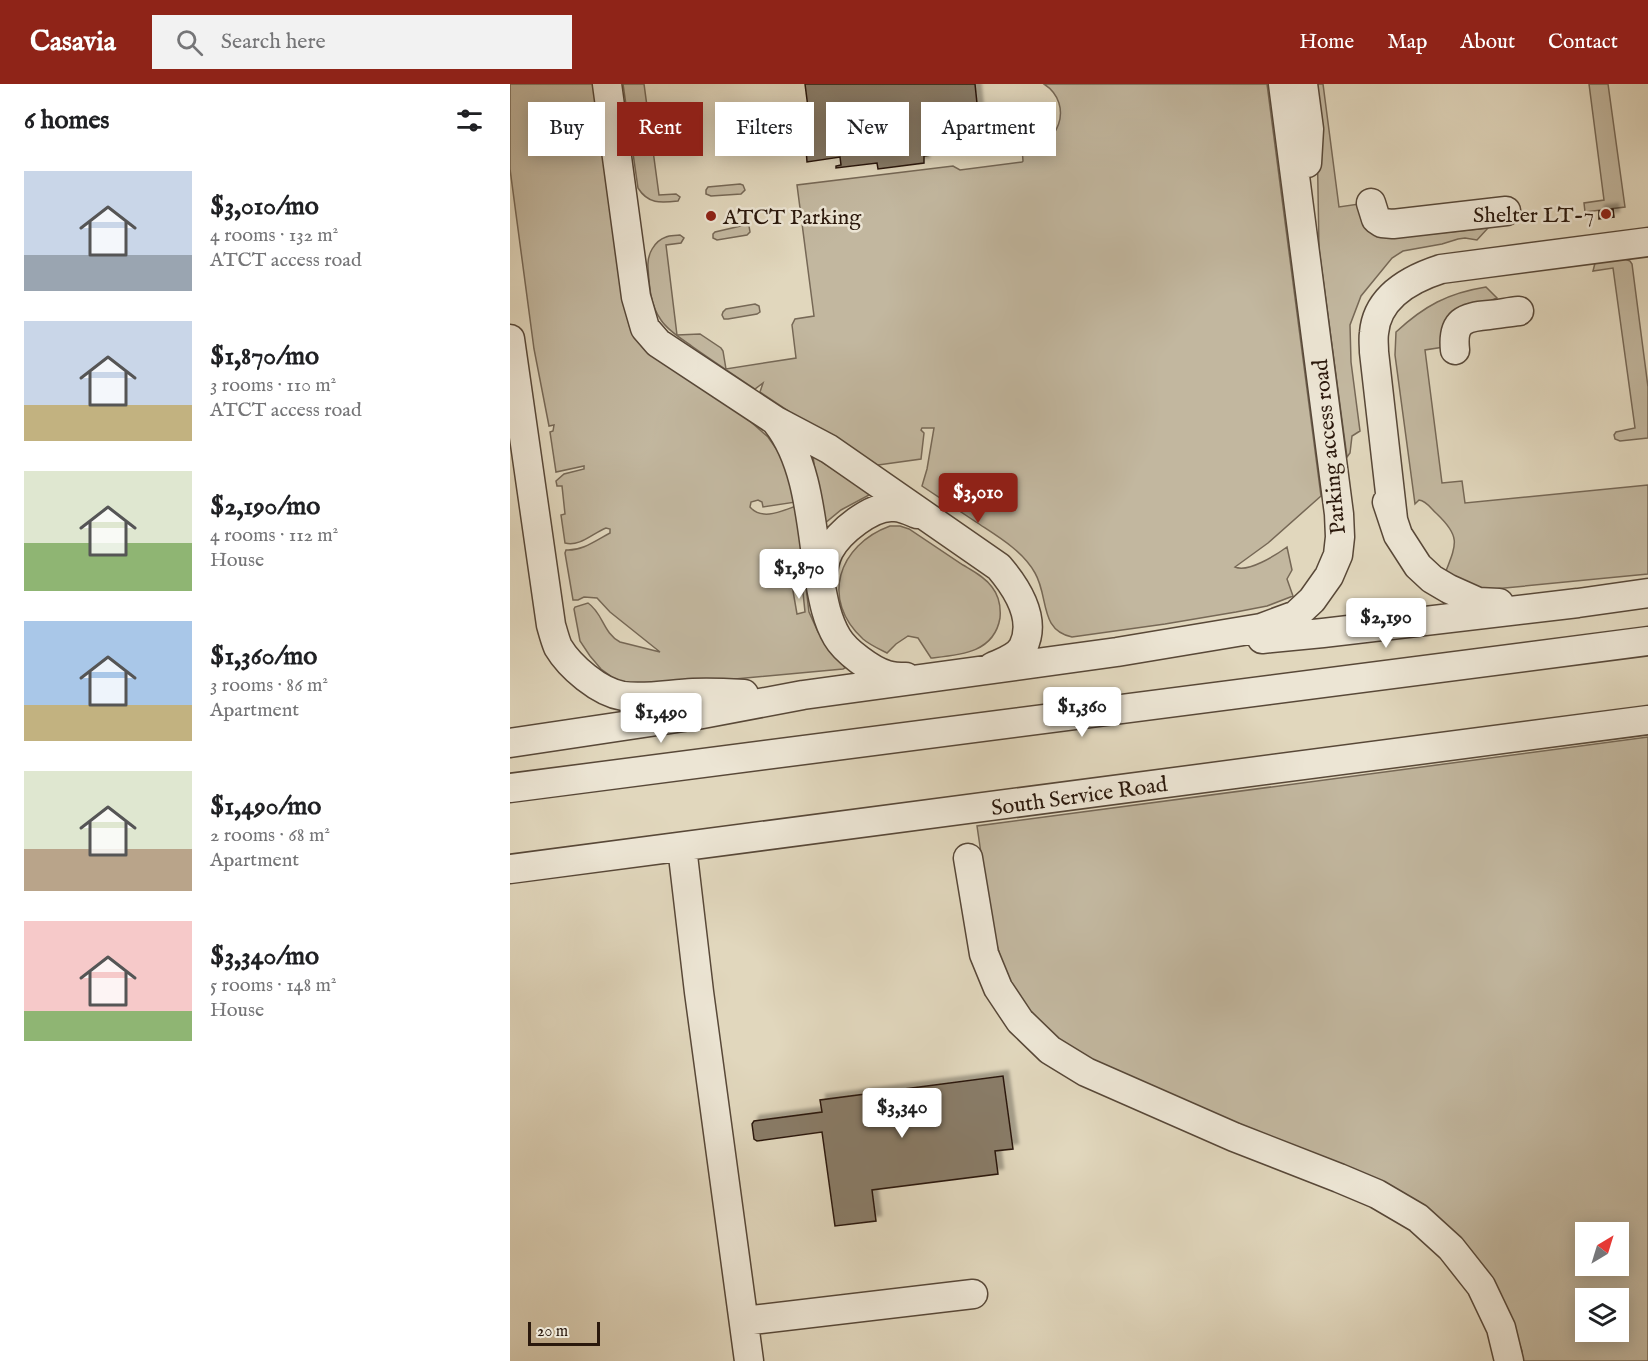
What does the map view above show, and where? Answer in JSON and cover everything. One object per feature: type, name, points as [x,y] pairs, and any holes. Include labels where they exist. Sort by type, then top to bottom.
[{"type":"street","points":[[607,84],[636,297],[645,328],[658,344],[776,422],[829,449],[999,567],[1018,592],[1028,631],[1023,648],[1010,660],[982,671]]},
{"type":"street","name":"Parking access road","points":[[1117,652],[1261,628],[1296,615],[1312,600],[1329,576],[1338,555],[1340,514],[1283,84]]},
{"type":"street","points":[[1302,231],[1309,129],[1304,84]]},
{"type":"street","points":[[1371,203],[1376,219],[1382,223],[1393,224],[1506,211]]},
{"type":"street","points":[[1546,606],[1478,602],[1449,589],[1432,579],[1418,566],[1398,535],[1369,449],[1362,395],[1374,352],[1377,318],[1394,293],[1408,282],[1441,269],[1648,242]]},
{"type":"street","points":[[1455,350],[1455,334],[1462,320],[1519,311]]},
{"type":"street","points":[[510,339],[550,625],[557,645],[567,660],[597,686],[622,696],[695,693],[803,695]]},
{"type":"street","points":[[776,422],[792,444],[798,459],[825,610],[838,639],[853,655],[886,675],[920,679]]},
{"type":"street","points":[[821,587],[825,560],[830,548],[840,536],[871,512],[894,507],[908,510],[932,521]]},
{"type":"street","points":[[510,743],[697,715],[803,695],[1117,652],[1323,633],[1648,593]]},
{"type":"street","points":[[510,789],[1648,641]]},
{"type":"street","name":"South Service Road","points":[[510,869],[1648,720]]},
{"type":"street","points":[[682,847],[699,992],[749,1361]]},
{"type":"street","points":[[968,858],[984,954],[998,988],[1020,1021],[1050,1050],[1086,1072],[1234,1137],[1377,1194],[1418,1218],[1451,1248],[1481,1286],[1501,1328],[1509,1361]]},
{"type":"street","points":[[744,1321],[973,1294]]},
{"type":"shaded area","points":[[510,84],[594,84],[596,102],[528,102],[528,156],[603,156],[622,297],[630,328],[751,422],[768,437],[782,457],[796,502],[763,507],[762,502],[758,500],[751,502],[750,507],[766,514],[796,506],[809,612],[818,632],[845,668],[682,684],[623,683],[601,669],[580,641],[575,607],[588,603],[597,612],[610,634],[620,642],[660,652],[610,612],[597,598],[584,597],[573,600],[566,550],[588,545],[610,533],[610,529],[606,528],[576,543],[565,543],[561,515],[565,514],[562,486],[557,486],[556,481],[564,474],[584,469],[584,466],[556,472],[550,432],[553,431],[554,425],[549,426],[534,349],[510,169]],"holes":[[[794,569],[800,569],[805,612],[797,614],[793,591]]]},
{"type":"shaded area","points":[[623,84],[644,84],[646,102],[626,102]]},
{"type":"shaded area","points":[[1044,84],[1267,84],[1321,496],[1268,543],[1235,567],[1247,568],[1287,547],[1292,570],[1287,579],[1293,596],[1267,606],[1165,624],[1072,637],[1062,633],[1049,620],[1039,582],[1023,557],[1000,538],[922,486],[934,428],[922,428],[921,430],[924,433],[921,459],[871,466],[760,392],[763,383],[755,389],[680,338],[667,328],[657,314],[650,287],[649,258],[652,249],[662,239],[680,235],[684,238],[681,243],[666,245],[677,335],[700,334],[721,348],[726,369],[796,358],[792,325],[795,319],[814,316],[797,185],[953,166],[960,170],[1022,162],[1023,156],[1056,156],[1056,128],[1060,114],[1059,103]]},
{"type":"shaded area","points":[[1311,84],[1323,84],[1339,207],[1359,204],[1393,238],[1488,228],[1477,240],[1458,239],[1403,251],[1392,258],[1361,296],[1350,325],[1351,362],[1360,431],[1352,436],[1350,453],[1347,457],[1319,249],[1317,132]]},
{"type":"shaded area","points":[[1589,84],[1608,84],[1625,207],[1585,212],[1584,203],[1604,200]]},
{"type":"shaded area","points":[[633,156],[654,156],[659,195],[676,194],[680,197],[678,201],[650,200],[638,188]]},
{"type":"shaded area","points":[[740,184],[745,190],[741,194],[711,196],[706,194],[708,187]]},
{"type":"shaded area","points":[[749,226],[750,232],[747,235],[717,240],[713,238],[715,232]]},
{"type":"shaded area","points":[[1625,259],[1632,264],[1648,387],[1648,438],[1620,441],[1615,439],[1616,432],[1635,428],[1613,268],[1593,271],[1595,263]]},
{"type":"shaded area","points":[[1486,287],[1497,298],[1492,300],[1444,347],[1425,350],[1442,483],[1462,481],[1465,503],[1648,485],[1648,574],[1494,589],[1468,584],[1446,571],[1454,546],[1453,534],[1427,504],[1419,500],[1415,504],[1395,355],[1396,332],[1437,302],[1460,293]]},
{"type":"shaded area","points":[[755,304],[759,306],[760,312],[757,314],[728,319],[724,319],[722,315],[726,309]]},
{"type":"shaded area","points":[[813,456],[871,494],[841,510],[825,523],[821,516]]},
{"type":"shaded area","points":[[890,526],[909,529],[986,580],[996,594],[1000,610],[997,630],[991,639],[974,650],[931,658],[918,638],[908,636],[887,653],[863,639],[850,624],[842,608],[839,591],[841,575],[847,560],[858,546],[872,535]]},
{"type":"shaded area","points":[[1648,737],[1648,1361],[1522,1361],[1522,1351],[1512,1321],[1459,1242],[1110,1071],[1055,1038],[1033,1017],[1005,973],[992,928],[977,826]]},
{"type":"building","points":[[805,84],[975,84],[977,102],[921,102],[921,156],[924,156],[924,163],[878,169],[877,163],[836,168],[841,165],[840,157],[807,162],[807,156],[814,156],[814,102],[807,102]]},
{"type":"building","name":"Shelter LT-7","points":[[1613,209],[1614,217],[1599,219],[1599,211]]},
{"type":"building","points":[[1003,1076],[1013,1149],[995,1151],[998,1174],[872,1190],[876,1221],[835,1226],[822,1132],[757,1141],[754,1139],[752,1124],[754,1121],[822,1112],[820,1100]]},
{"type":"place","name":"Shelter LT-7","points":[[1606,214]]},
{"type":"place","name":"ATCT Parking","points":[[711,216]]}]
